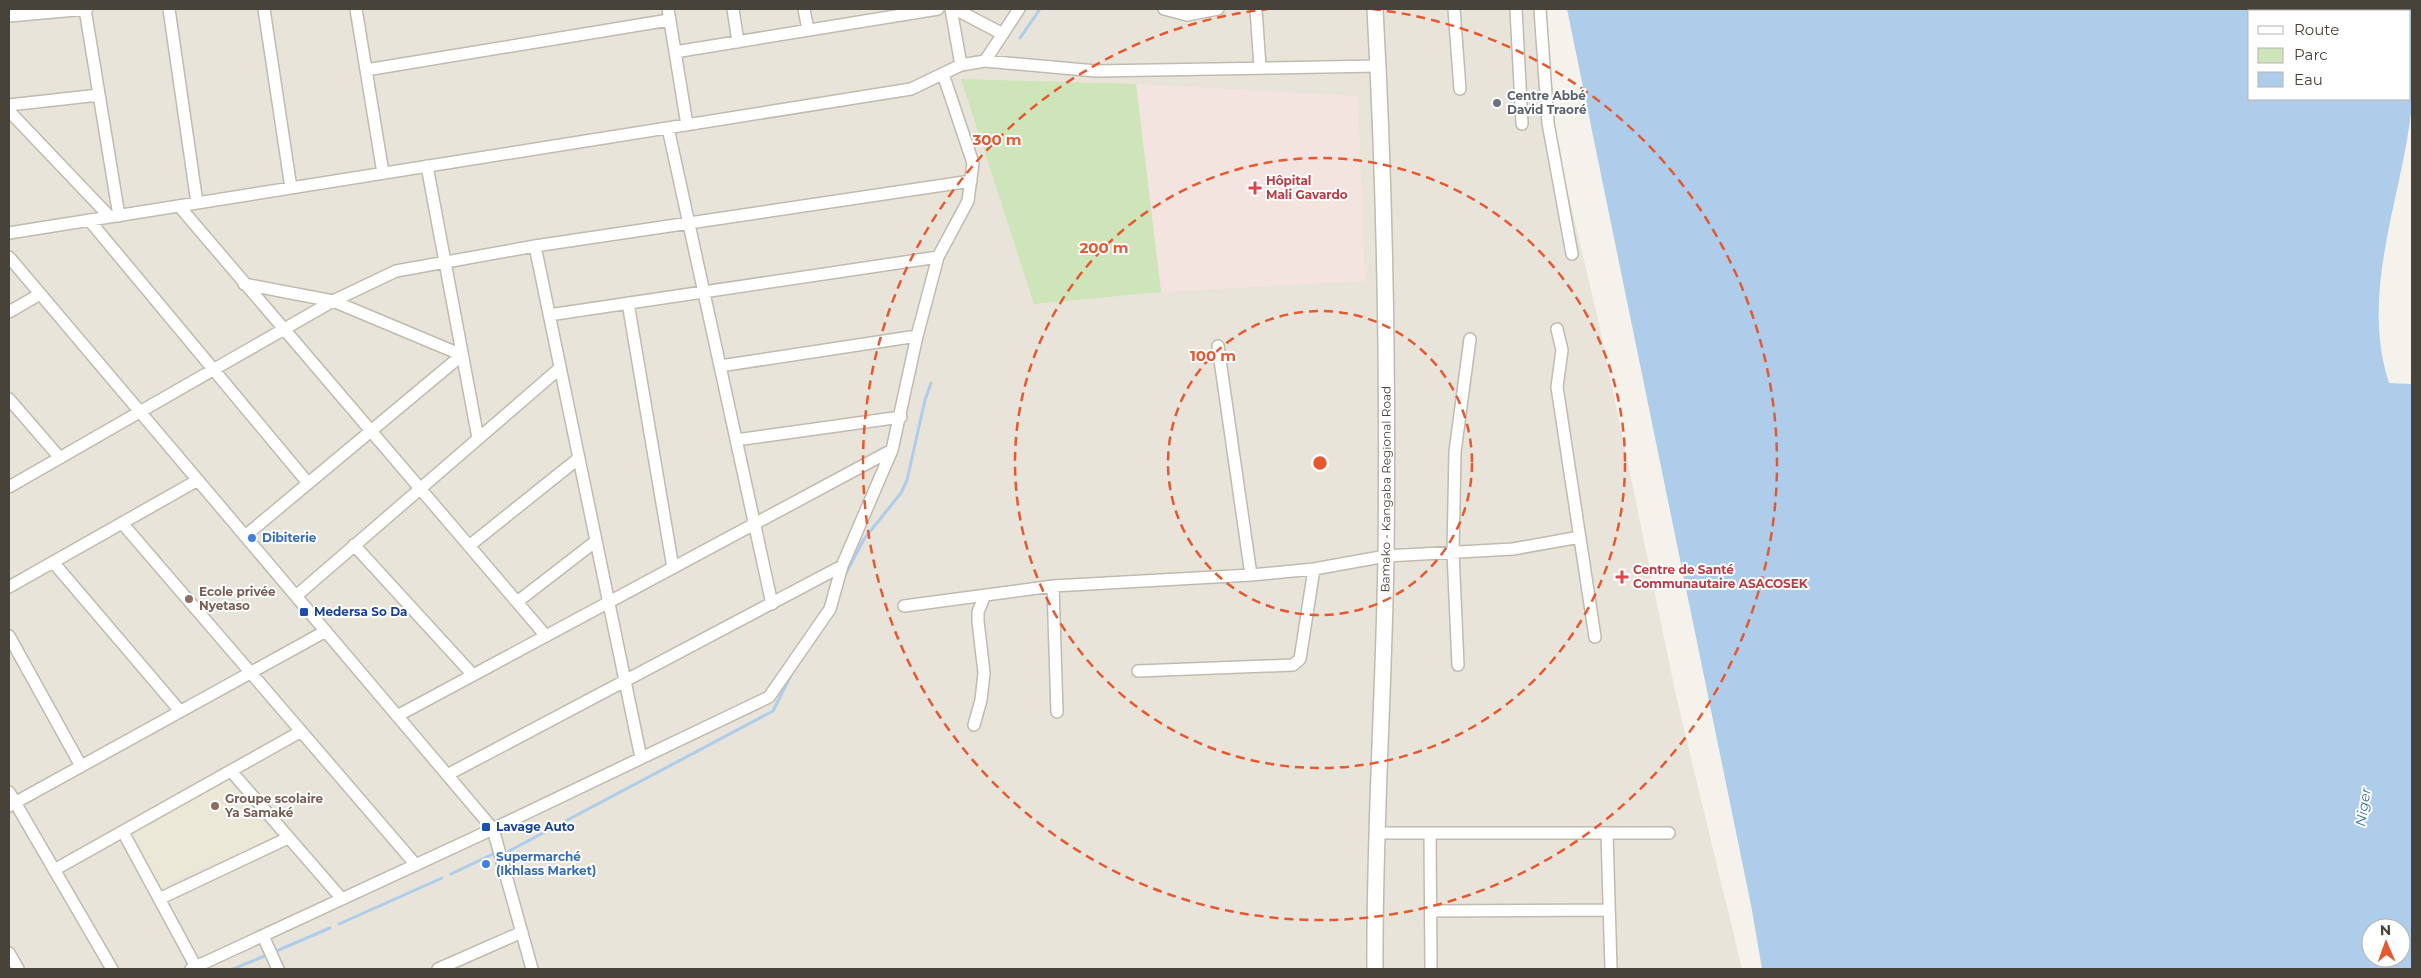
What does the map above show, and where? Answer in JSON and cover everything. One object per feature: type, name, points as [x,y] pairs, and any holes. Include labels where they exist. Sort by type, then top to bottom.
[{"type":"street","points":[[9,16],[86,9],[115,216]]},
{"type":"street","points":[[169,9],[197,203]]},
{"type":"street","points":[[264,9],[291,188]]},
{"type":"street","points":[[356,9],[383,173]]},
{"type":"street","points":[[733,9],[738,42]]},
{"type":"street","points":[[804,9],[808,30]]},
{"type":"street","points":[[675,52],[808,30],[882,13],[938,9]]},
{"type":"street","points":[[953,9],[1003,34]]},
{"type":"street","points":[[953,9],[961,65]]},
{"type":"street","points":[[985,61],[1019,9]]},
{"type":"street","points":[[1164,9],[1187,14],[1218,9]]},
{"type":"street","points":[[1256,9],[1260,67]]},
{"type":"street","name":"Bamako - Kangaba Regional Road","points":[[1375,9],[1386,286],[1386,556],[1376,833],[1375,969]]},
{"type":"street","points":[[1454,9],[1460,89]]},
{"type":"street","points":[[1516,9],[1522,124]]},
{"type":"street","points":[[1540,9],[1548,123],[1572,254]]},
{"type":"street","points":[[366,70],[669,14],[686,125]]},
{"type":"street","points":[[9,233],[911,88],[961,65],[985,61],[1096,71],[1378,66]]},
{"type":"street","points":[[122,832],[194,968],[493,829],[769,697],[830,608],[842,566],[892,450],[901,417],[917,336],[938,256],[968,201],[973,164],[943,74]]},
{"type":"street","points":[[9,105],[99,95]]},
{"type":"street","points":[[9,111],[115,216]]},
{"type":"street","points":[[668,128],[772,604]]},
{"type":"street","points":[[427,166],[478,438]]},
{"type":"street","points":[[9,487],[333,300],[396,270],[688,222],[971,181]]},
{"type":"street","points":[[179,206],[546,636]]},
{"type":"street","points":[[89,220],[308,483]]},
{"type":"street","points":[[535,246],[641,758]]},
{"type":"street","points":[[549,315],[938,256]]},
{"type":"street","points":[[9,257],[493,829],[532,969]]},
{"type":"street","points":[[244,284],[333,300],[462,355]]},
{"type":"street","points":[[9,312],[40,294]]},
{"type":"street","points":[[628,303],[673,568]]},
{"type":"street","points":[[1556,329],[1562,350],[1557,387],[1595,637]]},
{"type":"street","points":[[720,366],[917,336]]},
{"type":"street","points":[[1458,665],[1453,552],[1454,452],[1470,339]]},
{"type":"street","points":[[1218,346],[1251,576]]},
{"type":"street","points":[[245,536],[462,355]]},
{"type":"street","points":[[296,596],[560,368]]},
{"type":"street","points":[[9,399],[60,458]]},
{"type":"street","points":[[736,440],[901,417]]},
{"type":"street","points":[[397,716],[892,450]]},
{"type":"street","points":[[469,546],[579,458]]},
{"type":"street","points":[[10,582],[53,562],[198,480]]},
{"type":"street","points":[[122,523],[416,865]]},
{"type":"street","points":[[904,606],[1053,586],[1251,576],[1314,569],[1386,556],[1513,550],[1580,537]]},
{"type":"street","points":[[517,602],[596,541]]},
{"type":"street","points":[[354,545],[473,675]]},
{"type":"street","points":[[53,562],[180,711]]},
{"type":"street","points":[[447,775],[842,566]]},
{"type":"street","points":[[1138,671],[1293,666],[1300,659],[1314,569]]},
{"type":"street","points":[[1053,586],[1056,712]]},
{"type":"street","points":[[974,725],[983,686],[978,612],[985,595]]},
{"type":"street","points":[[12,804],[326,631]]},
{"type":"street","points":[[9,636],[82,766]]},
{"type":"street","points":[[54,870],[300,732]]},
{"type":"street","points":[[231,771],[342,900]]},
{"type":"street","points":[[9,792],[12,804],[54,870],[112,969]]},
{"type":"street","points":[[1376,833],[1670,833]]},
{"type":"street","points":[[1430,833],[1431,969]]},
{"type":"street","points":[[1607,833],[1611,969]]},
{"type":"street","points":[[159,899],[288,838]]},
{"type":"street","points":[[1431,911],[1610,910]]},
{"type":"street","points":[[438,969],[522,932]]},
{"type":"street","points":[[263,936],[278,969]]},
{"type":"street","points":[[9,954],[18,969]]},
{"type":"shaded area","points":[[9,9],[1545,9],[1557,147],[1598,319],[1677,700],[1742,969],[9,969]]},
{"type":"shaded area","name":"Hôpital Mali Gavardo","points":[[1136,84],[1358,96],[1365,281],[1161,292]]},
{"type":"shaded area","name":"Groupe scolaire Ya Samaké","points":[[227,779],[276,836],[159,888],[131,834]]},
{"type":"green space","points":[[961,79],[1136,84],[1161,292],[1034,304]]},
{"type":"water","name":"Niger","points":[[1567,9],[2412,9],[2412,104],[2386,244],[2381,278],[2379,313],[2381,348],[2389,383],[2412,384],[2412,969],[1762,969],[1752,910]]},
{"type":"waterway","points":[[1020,38],[1040,9]]},
{"type":"waterway","points":[[845,575],[864,539],[901,493],[907,480],[925,400],[931,383]]},
{"type":"waterway","points":[[509,851],[773,711],[793,671]]},
{"type":"waterway","points":[[451,874],[493,854]]},
{"type":"waterway","points":[[339,924],[442,878]]},
{"type":"waterway","points":[[274,952],[330,928]]},
{"type":"waterway","points":[[233,969],[267,955]]},
{"type":"place","name":"Centre Abbé David Traoré","points":[[1497,103]]},
{"type":"place","name":"Hôpital Mali Gavardo","points":[[1255,188]]},
{"type":"place","name":"Dibiterie","points":[[252,538]]},
{"type":"place","name":"Centre de Santé Communautaire ASACOSEK","points":[[1622,577]]},
{"type":"place","name":"Ecole privée Nyetaso","points":[[189,599]]},
{"type":"place","name":"Medersa So Da","points":[[304,612]]},
{"type":"place","name":"Groupe scolaire Ya Samaké","points":[[215,806]]},
{"type":"place","name":"Lavage Auto","points":[[486,827]]},
{"type":"place","name":"Supermarché (Ikhlass Market)","points":[[486,864]]}]
